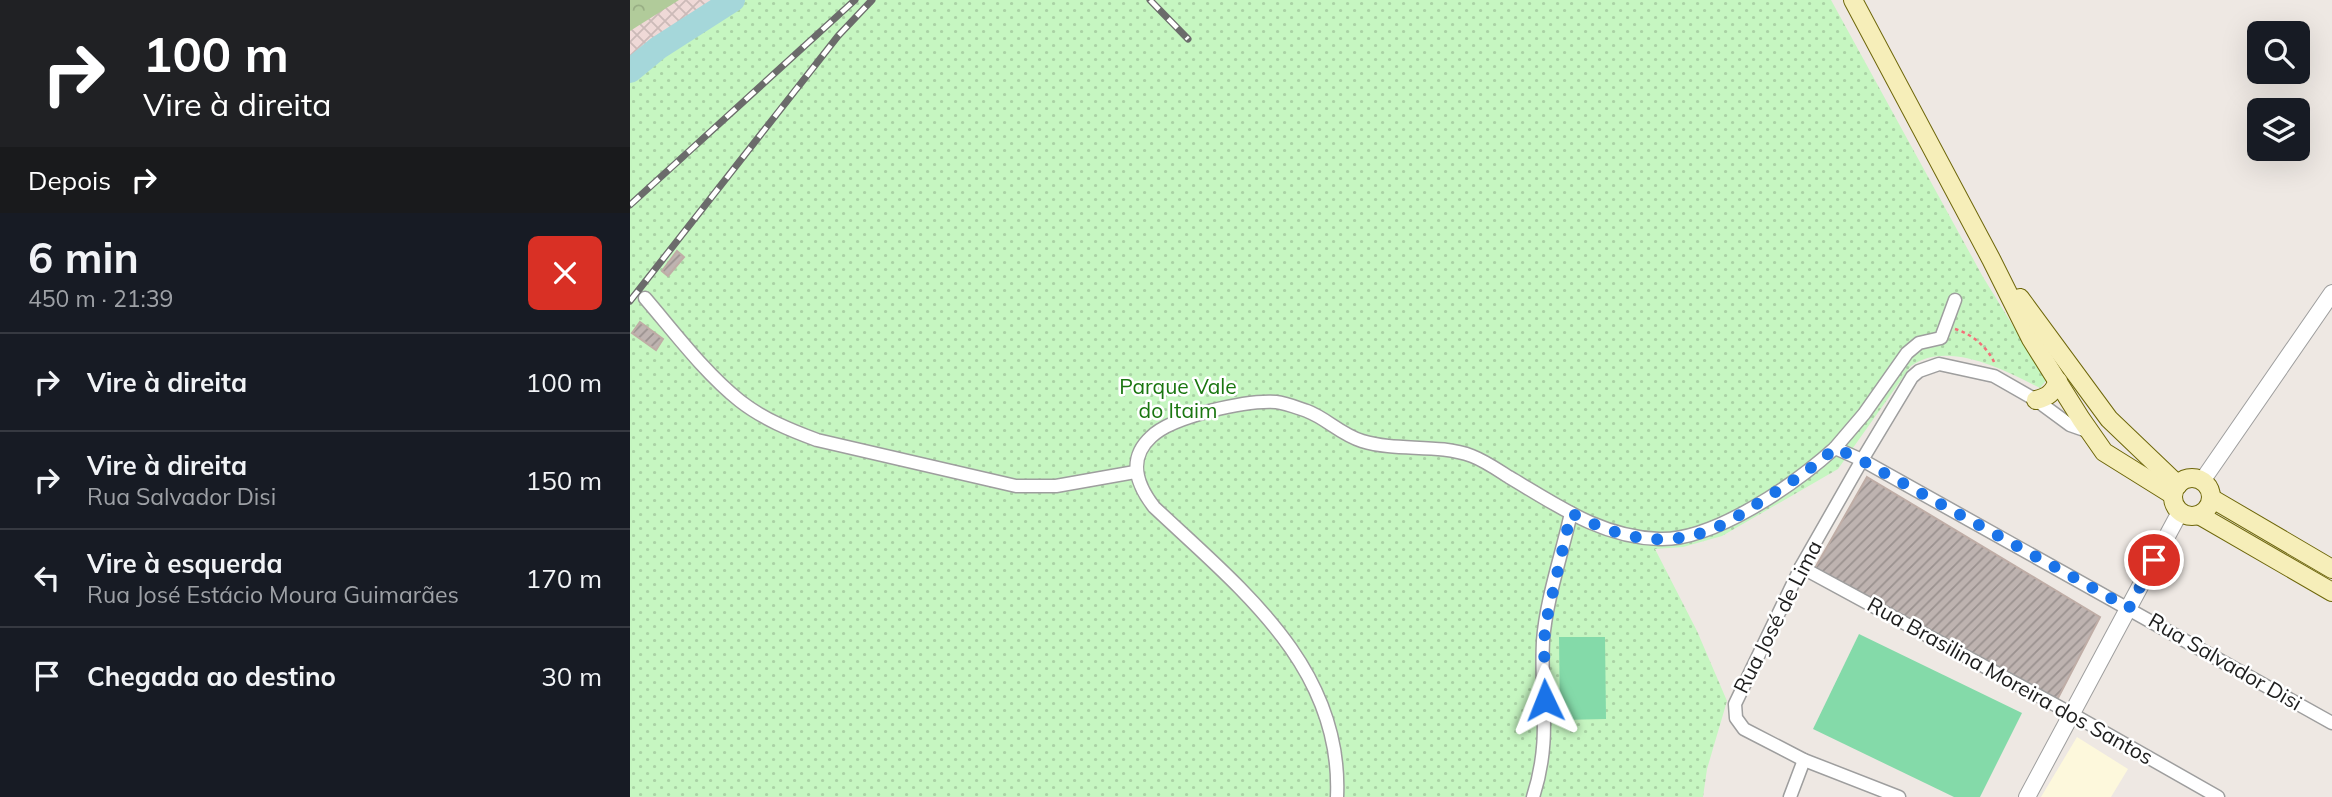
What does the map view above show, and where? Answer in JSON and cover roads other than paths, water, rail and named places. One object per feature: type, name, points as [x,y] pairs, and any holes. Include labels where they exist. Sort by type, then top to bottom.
[{"type":"main road","points":[[1853,0],[2031,339],[2090,432],[2104,452],[2176,490]]},
{"type":"main road","points":[[1991,259],[2118,429],[2176,490]]},
{"type":"main road","points":[[2036,400],[2047,397],[2054,391],[2058,381]]},
{"type":"main road","points":[[2090,432],[2118,429]]},
{"type":"main road","points":[[2187,479],[2202,481],[2209,488],[2211,498],[2208,508],[2193,517],[2180,512],[2175,505],[2176,490],[2187,479]]},
{"type":"main road","points":[[2211,498],[2330,563]]},
{"type":"main road","points":[[2199,515],[2332,592]]},
{"type":"street","points":[[2202,481],[2332,293]]},
{"type":"street","points":[[645,298],[720,382],[741,401],[785,428],[817,440],[1016,486],[1056,486],[1135,472]]},
{"type":"street","points":[[1337,797],[1336,755],[1330,730],[1305,668],[1261,608],[1154,507],[1142,491],[1135,472],[1145,442],[1165,426],[1238,404],[1278,402],[1311,412],[1337,431],[1363,442],[1442,449],[1475,457],[1571,513],[1600,528],[1626,537],[1681,537],[1728,522],[1806,472],[1835,448],[1864,414],[1907,353],[1919,344],[1941,338],[1955,300]]},
{"type":"street","name":"Rua José de Lima","points":[[1899,797],[1804,760],[1744,730],[1737,718],[1735,704],[1801,567],[1861,460],[1912,377],[1927,367],[1952,366],[1994,376],[2036,400]]},
{"type":"street","points":[[2036,400],[2070,425],[2090,432]]},
{"type":"street","name":"Rua Salvador Disi","points":[[1835,448],[2129,608],[2332,723]]},
{"type":"street","points":[[2027,797],[2180,512]]},
{"type":"street","points":[[1533,797],[1541,770],[1545,733],[1546,622],[1571,513]]},
{"type":"street","name":"Rua Brasilina Moreira dos Santos","points":[[1801,567],[2072,714],[2218,797]]},
{"type":"street","points":[[1790,797],[1804,760]]},
{"type":"waterway","points":[[630,71],[658,48],[733,0]]},
{"type":"railway","points":[[630,205],[855,0]]},
{"type":"railway","points":[[630,301],[838,36],[872,0]]},
{"type":"railway","points":[[1150,0],[1188,39]]},
{"type":"park label","name":"Parque Vale do Itaim","points":[[1178,399]]}]
